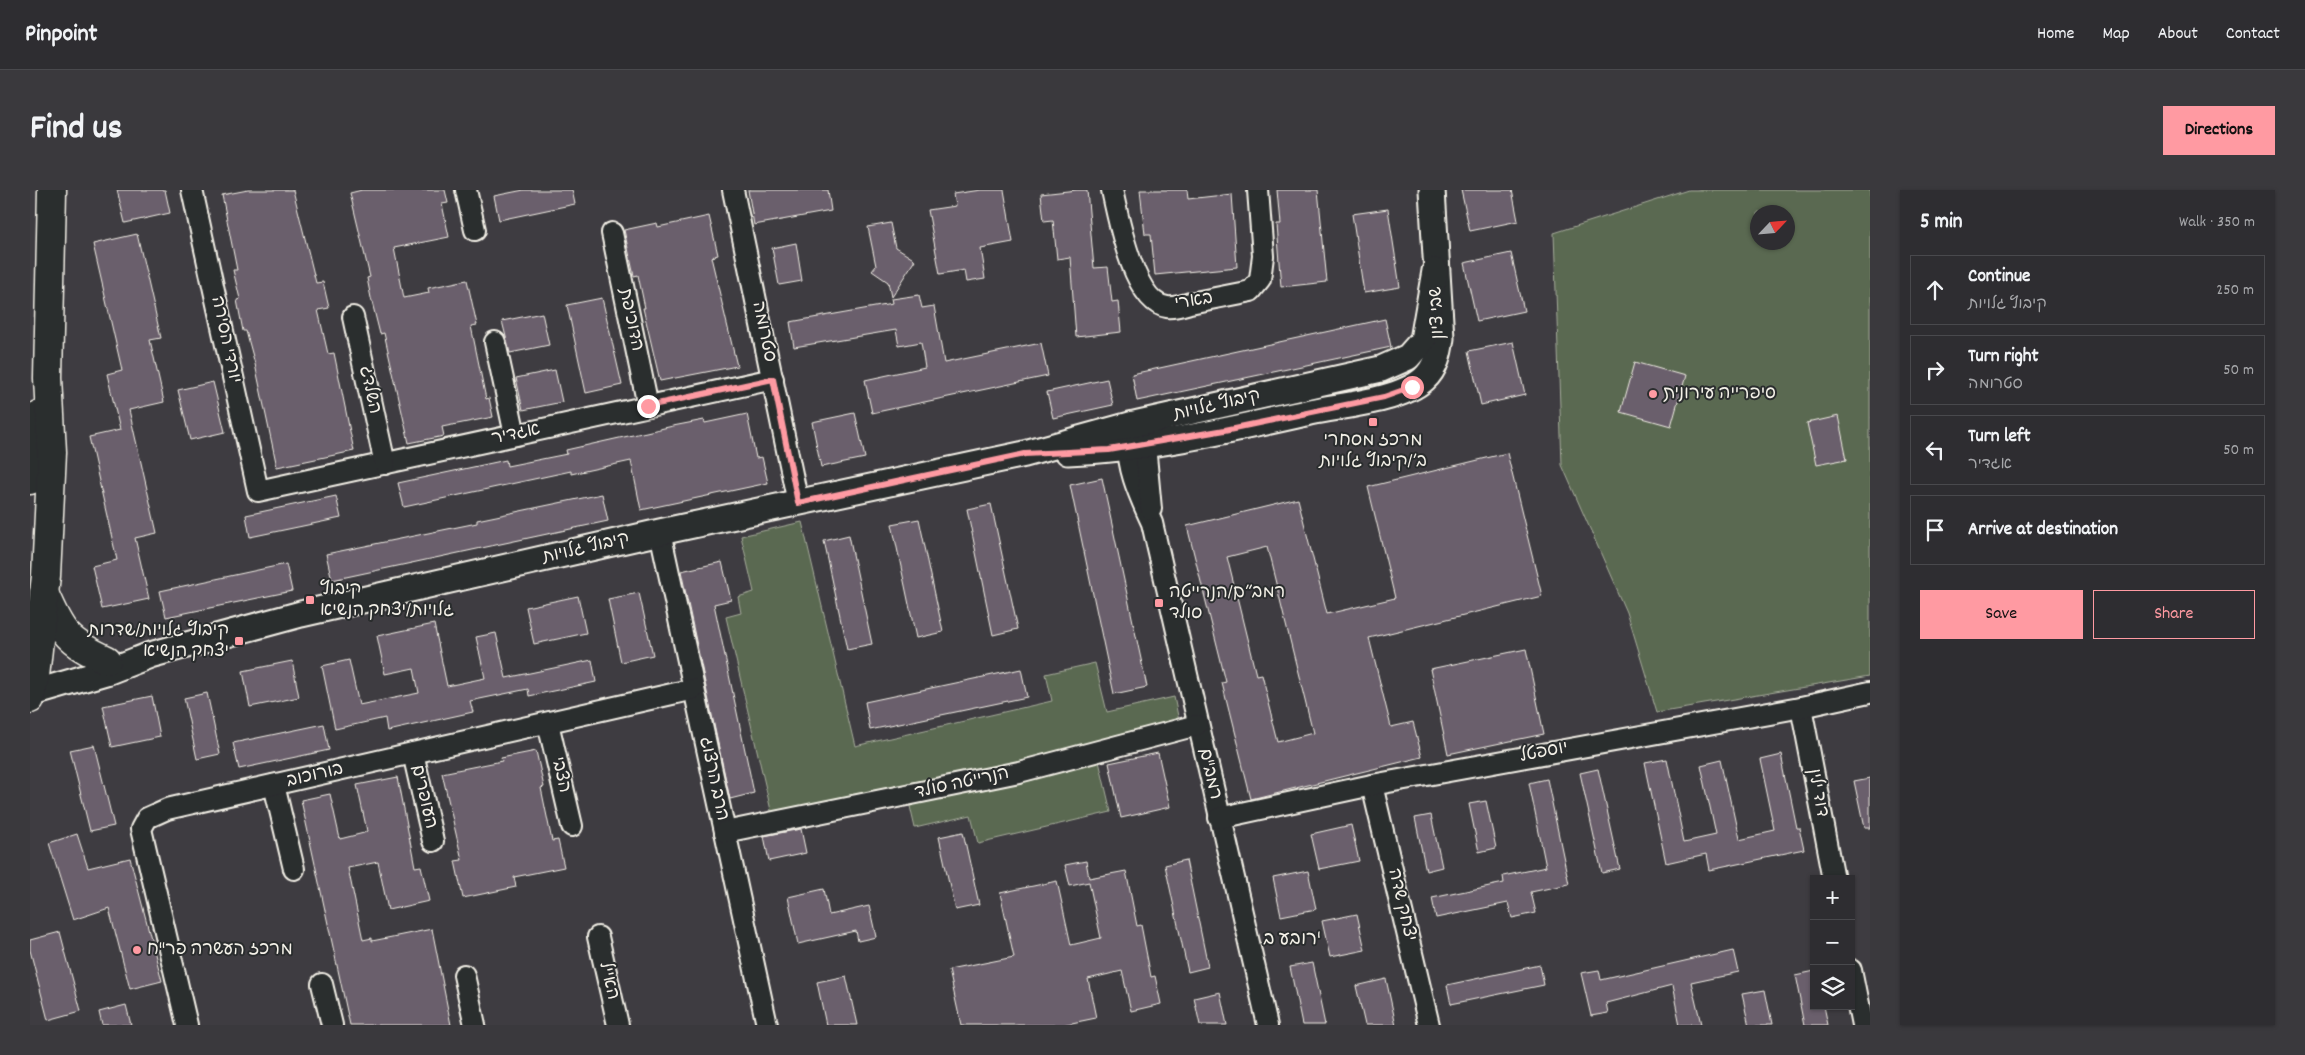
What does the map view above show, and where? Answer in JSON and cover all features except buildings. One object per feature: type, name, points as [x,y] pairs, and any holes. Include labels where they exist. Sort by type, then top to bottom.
[{"type":"main road","points":[[31,688],[44,593],[52,452],[48,378],[52,190]]},
{"type":"main road","points":[[30,480],[32,453],[48,378]]},
{"type":"main road","points":[[44,593],[55,618],[69,639],[107,660]]},
{"type":"street","name":"יורדי הסירה","points":[[192,190],[258,491]]},
{"type":"street","points":[[466,190],[475,230]]},
{"type":"street","name":"סטרומה","points":[[733,190],[798,503]]},
{"type":"street","name":"בארי","points":[[1112,190],[1120,225],[1137,276],[1145,292],[1155,304],[1168,307],[1251,291],[1260,280],[1263,256],[1258,190]]},
{"type":"street","name":"שבי ציון","points":[[1432,190],[1435,271],[1441,338],[1439,356]]},
{"type":"street","name":"הדוכיפת","points":[[612,233],[648,406]]},
{"type":"street","name":"שבי ציון","points":[[1408,357],[1423,340],[1435,271]]},
{"type":"street","name":"השלדג","points":[[353,317],[385,464]]},
{"type":"street","points":[[495,342],[515,435]]},
{"type":"street","name":"קיבוץ גלויות","points":[[31,688],[109,671],[150,656],[301,614],[660,532],[1025,454],[1134,439],[1225,430],[1384,397],[1412,387],[1424,379],[1439,356]]},
{"type":"street","name":"קיבוץ גלויות","points":[[1134,439],[1381,369],[1408,357]]},
{"type":"street","name":"אגדיר","points":[[258,491],[773,379]]},
{"type":"street","name":"רמב\"ם","points":[[1134,439],[1138,493],[1152,523],[1197,725],[1268,1025]]},
{"type":"street","name":"הרב הרצוג","points":[[660,532],[767,1025]]},
{"type":"street","name":"קיבוץ גלויות","points":[[31,688],[107,660],[150,656]]},
{"type":"street","name":"בורוכוב","points":[[187,1025],[141,828],[147,818],[167,810],[694,689]]},
{"type":"street","name":"יוספטל","points":[[1219,818],[1372,785],[1801,708],[1870,692]]},
{"type":"street","name":"דוד ילין","points":[[1801,708],[1833,875]]},
{"type":"street","name":"הצבי","points":[[548,723],[572,826]]},
{"type":"street","name":"הנרייטה סולד","points":[[725,832],[1019,772],[1197,725]]},
{"type":"street","name":"העופרים","points":[[413,753],[433,841]]},
{"type":"street","points":[[274,785],[294,870]]},
{"type":"street","name":"יצחק שדה","points":[[1372,785],[1429,1025]]},
{"type":"street","name":"האייל","points":[[598,938],[618,1025]]},
{"type":"street","points":[[464,975],[475,1025]]},
{"type":"street","points":[[322,984],[332,1025]]},
{"type":"street","points":[[1855,990],[1862,1025]]},
{"type":"green space","points":[[1689,190],[1870,190],[1870,676],[1657,712],[1627,613],[1562,465],[1554,233]]},
{"type":"green space","points":[[802,522],[855,746],[1052,701],[1046,674],[1095,663],[1107,712],[1174,697],[1180,726],[773,819],[726,617],[741,613],[738,597],[754,592],[741,536]]},
{"type":"green space","points":[[1098,757],[1111,812],[978,843],[971,815],[915,828],[909,802]]},
{"type":"place","name":"סיפרייה עירונית","points":[[1653,394]]},
{"type":"place","name":"מרכז מסחרי ב׳/קיבוץ גלויות","points":[[1373,422]]},
{"type":"place","name":"קיבוץ גלויות/יצחק הנשיא","points":[[310,600]]},
{"type":"place","name":"רמב״ם/הנרייטה סולד","points":[[1159,603]]},
{"type":"place","name":"קיבוץ גלויות/שדרות יצחק הנשיא","points":[[239,641]]},
{"type":"place","name":"מרכז העשרה פר\"ח","points":[[137,950]]},
{"type":"district","name":"רובע ב'","points":[[1292,940]]},
{"type":"route","points":[[648,406],[773,379],[798,503],[1025,454],[1109,450],[1225,430],[1384,397],[1412,387]]}]
